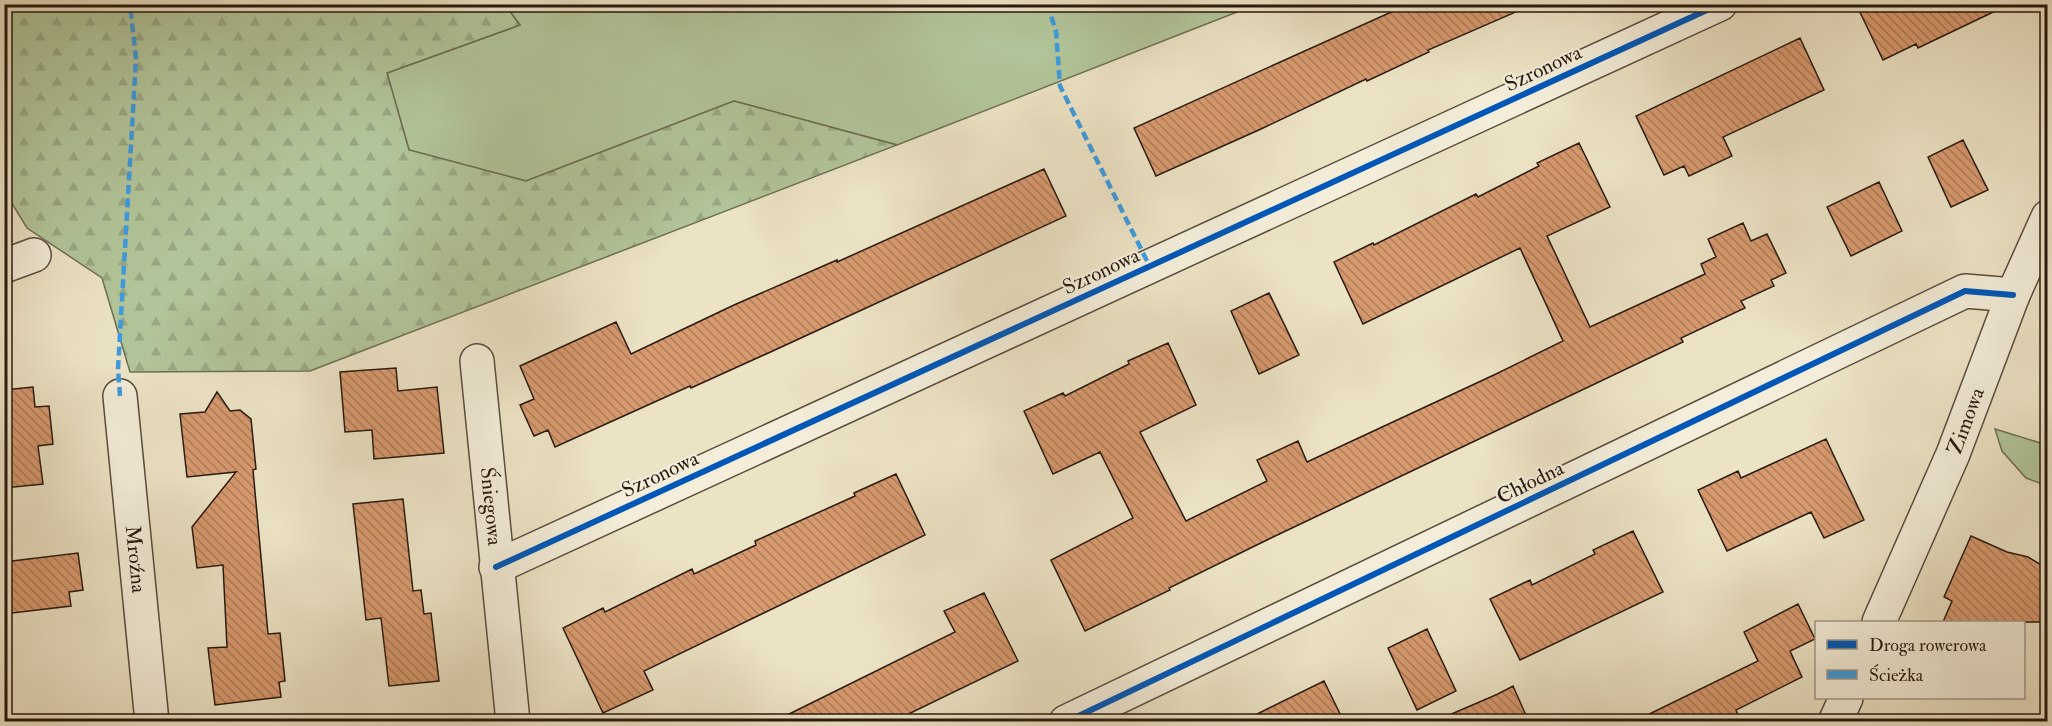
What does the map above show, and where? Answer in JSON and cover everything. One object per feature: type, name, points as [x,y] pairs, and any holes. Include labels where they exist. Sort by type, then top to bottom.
[{"type":"street","name":"Szronowa","points":[[496,567],[1720,4]]},
{"type":"street","name":"Zimowa","points":[[1879,621],[1953,454],[2013,295],[2048,217]]},
{"type":"street","name":"Chłodna","points":[[1066,722],[1965,291],[2013,295]]},
{"type":"street","name":"Śniegowa","points":[[477,361],[513,722]]},
{"type":"street","name":"Mroźna","points":[[120,396],[152,722]]},
{"type":"street","points":[[1835,722],[1846,699]]},
{"type":"green space","points":[[5,4],[505,5],[520,25],[387,73],[409,150],[526,181],[734,101],[897,145],[310,371],[130,372],[102,278],[27,228],[5,192]]},
{"type":"green space","points":[[505,5],[1255,5],[897,145],[734,101],[526,181],[409,150],[387,73],[520,25]]},
{"type":"green space","points":[[1995,429],[2047,445],[2047,486],[2026,478],[2002,451]]},
{"type":"building","points":[[1409,4],[1534,4],[1428,50],[1429,52],[1367,81],[1366,79],[1156,176],[1134,128]]},
{"type":"building","points":[[1856,4],[2010,4],[1918,48],[1916,44],[1883,60]]},
{"type":"building","points":[[1800,38],[1824,90],[1723,137],[1732,156],[1689,176],[1684,166],[1664,175],[1636,116]]},
{"type":"building","points":[[1963,140],[1988,190],[1951,207],[1928,157]]},
{"type":"building","points":[[1579,143],[1610,207],[1547,236],[1590,327],[1705,274],[1701,264],[1716,257],[1708,239],[1743,223],[1751,241],[1767,234],[1786,273],[1771,280],[1774,286],[1741,301],[1745,308],[1681,338],[1683,342],[1271,538],[1085,631],[1051,560],[1133,518],[1100,452],[1053,474],[1024,411],[1063,393],[1065,396],[1129,364],[1128,361],[1168,343],[1196,405],[1140,432],[1186,521],[1267,481],[1257,460],[1298,441],[1307,462],[1496,374],[1563,341],[1520,248],[1363,324],[1334,262],[1373,243],[1374,245],[1476,194],[1478,197],[1539,166],[1537,163]]},
{"type":"building","points":[[1044,169],[1066,216],[691,388],[690,386],[555,447],[548,430],[534,436],[520,405],[534,399],[520,366],[616,322],[631,354],[734,305],[837,260],[837,262]]},
{"type":"building","points":[[1879,182],[1902,231],[1851,256],[1827,207]]},
{"type":"building","points":[[1269,293],[1299,355],[1259,374],[1231,311]]},
{"type":"building","points":[[396,368],[398,391],[437,387],[444,453],[374,459],[372,430],[345,432],[340,372]]},
{"type":"building","points":[[33,387],[35,407],[49,406],[53,444],[38,446],[43,484],[4,488],[4,390]]},
{"type":"building","points":[[217,392],[230,411],[240,410],[251,419],[256,469],[253,470],[268,634],[280,633],[285,681],[279,682],[281,697],[215,705],[208,648],[227,647],[223,565],[197,568],[192,527],[236,472],[187,477],[180,414],[205,412]]},
{"type":"building","points":[[1826,439],[1864,520],[1824,538],[1811,512],[1727,551],[1698,490],[1738,471],[1741,478]]},
{"type":"building","points":[[896,474],[925,535],[644,671],[653,690],[603,713],[563,628],[603,608],[605,612],[692,569],[694,574],[756,545],[755,541],[855,496],[854,493]]},
{"type":"building","points":[[403,499],[413,591],[421,590],[424,614],[431,613],[439,681],[389,686],[381,618],[366,620],[353,504]]},
{"type":"building","points":[[1633,531],[1663,592],[1520,660],[1490,599],[1530,580],[1532,585],[1595,554],[1593,550]]},
{"type":"building","points":[[1971,536],[2007,552],[2028,557],[2048,569],[2048,622],[1943,621],[1952,601],[1944,597]]},
{"type":"building","points":[[78,553],[83,590],[69,592],[71,606],[4,614],[4,562]]},
{"type":"building","points":[[984,593],[1018,661],[892,722],[773,722],[955,632],[944,611]]},
{"type":"building","points":[[1798,604],[1815,639],[1790,651],[1802,677],[1736,710],[1741,722],[1633,722],[1758,661],[1744,632]]},
{"type":"building","points":[[1427,629],[1456,691],[1417,710],[1388,648]]},
{"type":"building","points":[[1324,681],[1344,722],[1241,722]]},
{"type":"building","points":[[1513,686],[1529,722],[1433,722],[1498,694]]},
{"type":"marked path","points":[[120,396],[118,369],[136,59],[130,4]]},
{"type":"marked path","points":[[1047,4],[1056,31],[1060,86],[1150,267]]},
{"type":"cycle path","points":[[496,567],[1720,4]]},
{"type":"cycle path","points":[[1066,722],[1965,291],[2013,295]]}]
